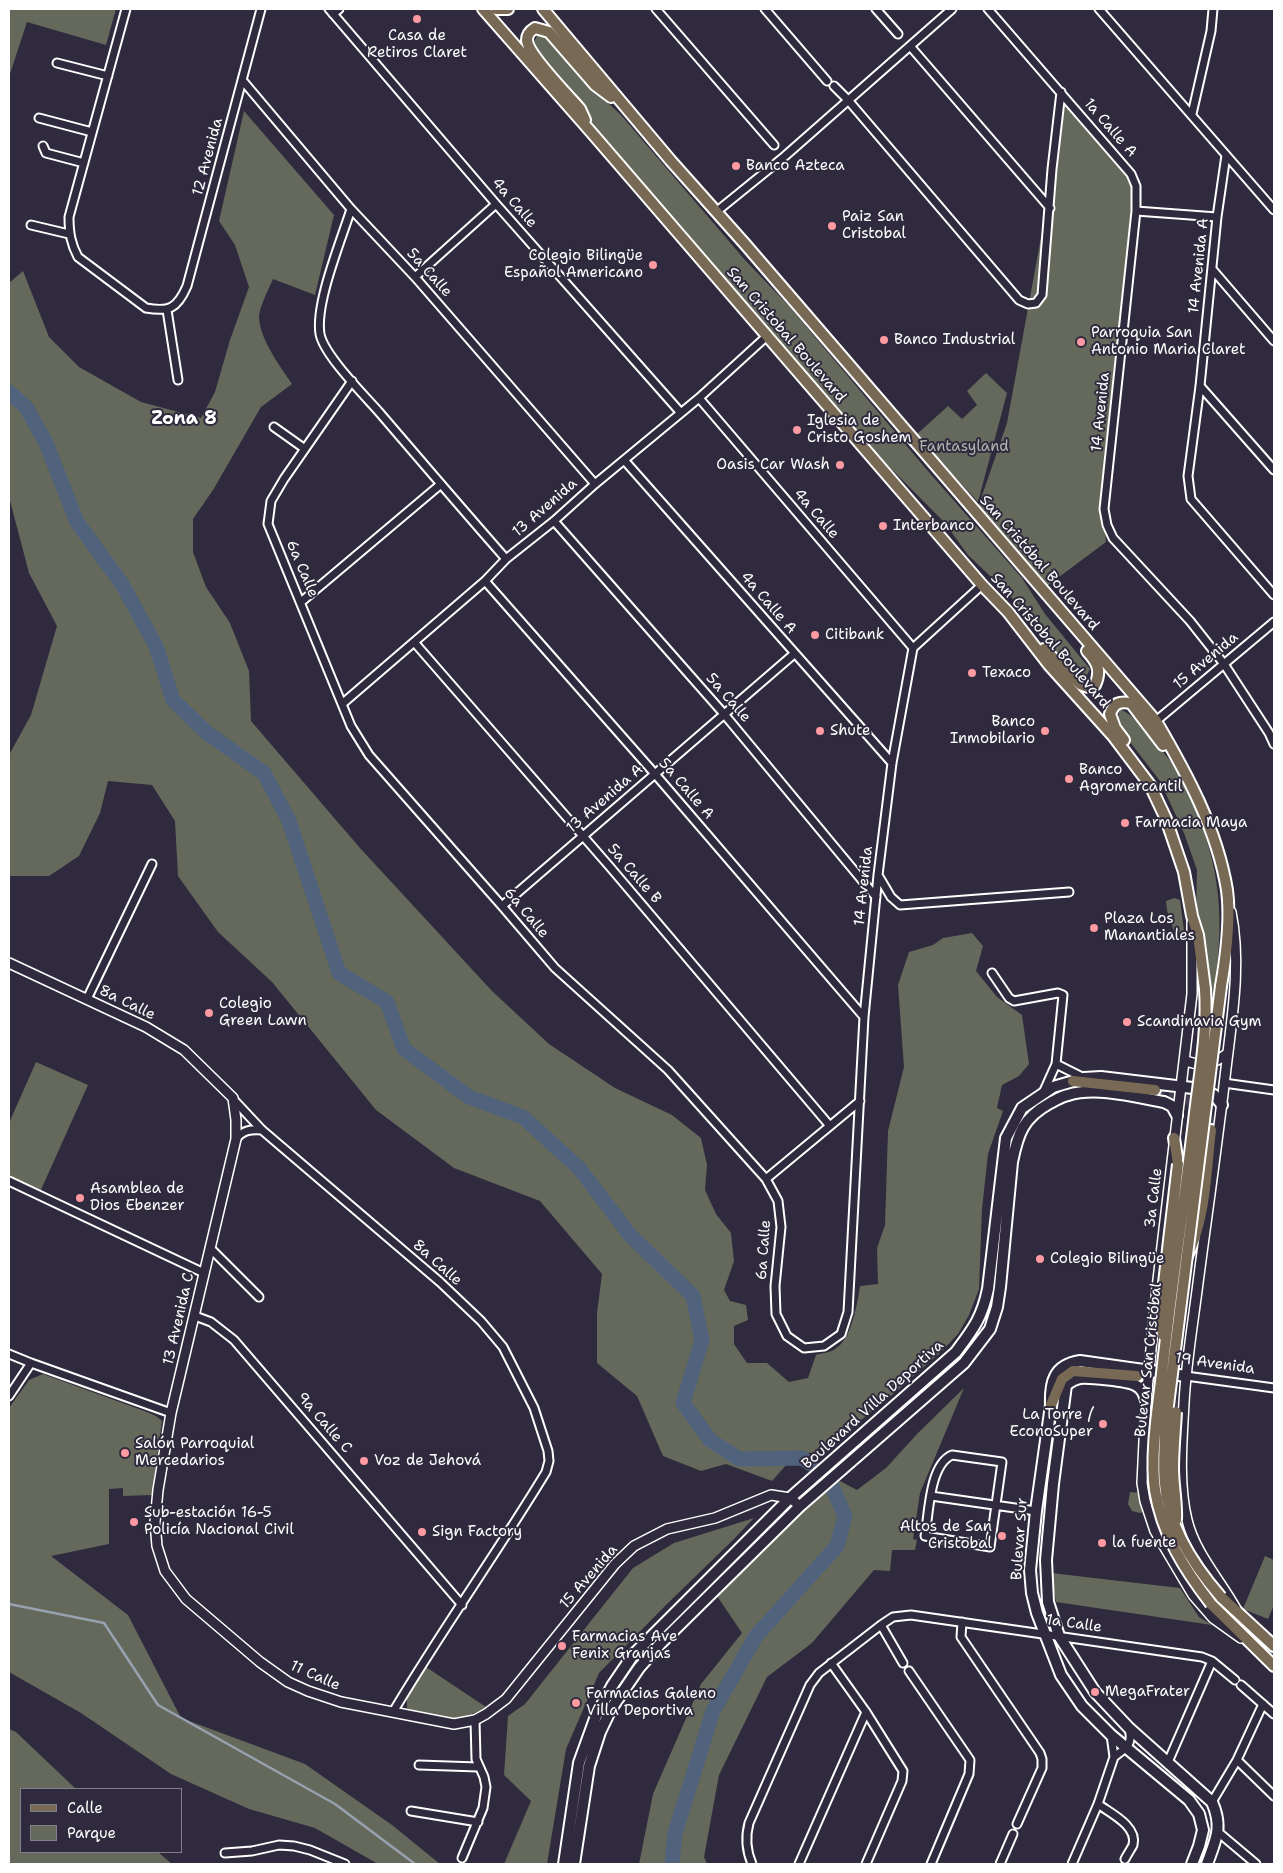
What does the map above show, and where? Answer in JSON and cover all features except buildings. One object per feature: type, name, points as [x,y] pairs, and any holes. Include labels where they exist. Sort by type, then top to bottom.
[{"type":"main road","name":"San Cristobal Boulevard","points":[[483,9],[982,585],[1008,612],[1049,664],[1113,736],[1150,785],[1166,819],[1179,855],[1190,896],[1192,916]]},
{"type":"main road","points":[[496,9],[508,9]]},
{"type":"main road","points":[[543,9],[716,212]]},
{"type":"main road","points":[[591,132],[580,109],[531,52],[526,39],[529,32],[535,28],[549,32],[595,85],[622,104]]},
{"type":"main road","name":"San Cristóbal Boulevard","points":[[716,212],[1156,722],[1184,768],[1202,807],[1220,861],[1227,891],[1227,933],[1222,986]]},
{"type":"main road","points":[[1008,612],[1080,684],[1088,687],[1095,685],[1099,677],[1099,669],[1095,660],[1056,614],[1028,573]]},
{"type":"main road","points":[[1150,785],[1143,769],[1112,721],[1110,714],[1117,703],[1130,703],[1184,768]]},
{"type":"main road","name":"Bulevar San Cristóbal","points":[[1192,916],[1198,935],[1206,1011],[1200,1072],[1164,1350],[1154,1457],[1155,1489],[1166,1531],[1178,1557],[1191,1578],[1211,1604],[1274,1666]]},
{"type":"main road","name":"Bulevar San Cristóbal","points":[[1222,986],[1166,1429],[1165,1483],[1167,1500],[1176,1526],[1187,1552],[1201,1574],[1221,1597],[1274,1646]]},
{"type":"main road","name":"Boulevard Villa Deportiva","points":[[564,1864],[579,1763],[601,1718],[622,1691],[650,1656],[800,1506],[964,1362],[990,1329],[997,1307],[1000,1287],[1006,1138],[1022,1108],[1043,1093],[1062,1084],[1079,1079],[1100,1077],[1201,1089],[1214,1095],[1222,1105]]},
{"type":"main road","points":[[1079,1079],[1155,1090]]},
{"type":"main road","name":"Boulevard Villa Deportiva","points":[[574,1864],[589,1766],[601,1718],[612,1686],[633,1655],[790,1498],[956,1352],[977,1324],[984,1307],[1004,1195],[1022,1127],[1033,1114],[1058,1099],[1077,1093],[1101,1092],[1164,1102],[1172,1106],[1177,1115]]},
{"type":"main road","points":[[1187,1256],[1193,1244],[1201,1216],[1211,1130]]},
{"type":"main road","points":[[1164,1350],[1161,1319],[1162,1300],[1178,1164],[1174,1138]]},
{"type":"main road","name":"19 Avenida","points":[[1063,1366],[1080,1361],[1186,1376]]},
{"type":"main road","name":"Bulevar Sur","points":[[1063,1366],[1053,1380],[1050,1391],[1051,1405],[1030,1570],[1032,1593],[1044,1634],[1062,1675],[1082,1706],[1111,1735],[1189,1800],[1199,1814],[1203,1830],[1192,1864]]},
{"type":"main road","points":[[1051,1405],[1062,1379],[1073,1371],[1137,1376]]},
{"type":"main road","name":"Bulevar Sur","points":[[1146,1400],[1144,1393],[1131,1383],[1083,1377],[1073,1379],[1066,1385],[1046,1560],[1048,1602],[1060,1636],[1095,1692],[1129,1728],[1212,1802]]},
{"type":"main road","points":[[1176,1412],[1173,1466],[1177,1506],[1176,1526]]},
{"type":"main road","points":[[1207,1864],[1218,1832],[1218,1815],[1212,1802]]},
{"type":"street","points":[[126,9],[69,218],[69,234],[78,257],[146,308],[169,309],[178,380]]},
{"type":"street","name":"12 Avenida","points":[[169,309],[182,298],[186,286],[261,9]]},
{"type":"street","points":[[656,9],[774,145]]},
{"type":"street","points":[[765,9],[827,81]]},
{"type":"street","points":[[876,9],[898,34]]},
{"type":"street","points":[[716,212],[952,9]]},
{"type":"street","name":"1a Calle A","points":[[988,9],[1131,174],[1136,186],[1136,211]]},
{"type":"street","points":[[1099,9],[1274,210]]},
{"type":"street","points":[[1192,114],[1211,31],[1213,9]]},
{"type":"street","name":"4a Calle","points":[[334,10],[496,204],[681,413]]},
{"type":"street","points":[[910,46],[1050,208]]},
{"type":"street","points":[[57,62],[108,76]]},
{"type":"street","name":"5a Calle","points":[[243,81],[351,209],[415,277],[594,484]]},
{"type":"street","points":[[834,86],[1019,300],[1028,304],[1036,303],[1042,295],[1061,92]]},
{"type":"street","points":[[39,118],[92,132]]},
{"type":"street","points":[[43,146],[46,154],[84,163]]},
{"type":"street","name":"14 Avenida A","points":[[1226,155],[1217,216],[1200,386],[1188,476],[1191,499],[1274,595]]},
{"type":"street","points":[[415,277],[496,204]]},
{"type":"street","points":[[351,209],[322,300],[319,318],[320,335],[324,345],[352,381],[506,559]]},
{"type":"street","points":[[1136,211],[1217,216]]},
{"type":"street","name":"14 Avenida","points":[[1136,211],[1104,509],[1107,525],[1113,538],[1190,621],[1224,664]]},
{"type":"street","points":[[31,225],[69,234]]},
{"type":"street","points":[[1212,269],[1274,341]]},
{"type":"street","name":"13 Avenida","points":[[342,704],[485,581],[506,559],[554,521],[594,484],[699,398],[767,336]]},
{"type":"street","points":[[274,428],[305,449],[352,381]]},
{"type":"street","points":[[1200,386],[1274,470]]},
{"type":"street","name":"4a Calle","points":[[699,398],[912,648]]},
{"type":"street","name":"6a Calle","points":[[305,449],[271,501],[268,524],[351,726],[369,755],[554,968],[668,1070],[766,1179],[778,1201],[781,1227],[775,1286],[776,1314],[787,1336],[804,1348],[824,1346],[841,1334],[848,1312],[860,1101]]},
{"type":"street","name":"4a Calle A","points":[[624,460],[794,654],[892,762]]},
{"type":"street","points":[[301,602],[441,484]]},
{"type":"street","name":"5a Calle","points":[[554,521],[724,714],[876,897]]},
{"type":"street","name":"5a Calle A","points":[[485,581],[655,774],[864,1017]]},
{"type":"street","points":[[912,648],[982,585]]},
{"type":"street","name":"15 Avenida","points":[[1156,722],[1274,622]]},
{"type":"street","name":"5a Calle B","points":[[414,642],[583,836],[830,1126]]},
{"type":"street","name":"14 Avenida","points":[[860,1101],[864,1017],[878,876],[892,762],[912,648]]},
{"type":"street","name":"13 Avenida A","points":[[502,906],[794,654]]},
{"type":"street","points":[[1224,664],[1269,733],[1274,744]]},
{"type":"street","points":[[87,999],[152,864]]},
{"type":"street","points":[[878,876],[891,897],[900,905],[1069,892]]},
{"type":"street","points":[[1227,891],[1235,931],[1236,959],[1222,1105],[1186,1376],[1182,1470],[1185,1509],[1190,1529],[1202,1556],[1239,1614]]},
{"type":"street","name":"3a Calle","points":[[1192,916],[1192,994],[1186,1061],[1174,1138],[1146,1400],[1142,1480],[1145,1501],[1155,1531],[1193,1595],[1213,1618],[1258,1650]]},
{"type":"street","name":"8a Calle","points":[[9,963],[146,1027],[184,1050],[233,1098],[262,1130],[440,1282],[481,1321],[503,1347],[534,1408],[548,1451],[549,1460],[546,1472],[462,1605]]},
{"type":"street","points":[[992,974],[1009,998],[1014,1001],[1058,993],[1063,995],[1056,1064],[1043,1093]]},
{"type":"street","points":[[1186,1061],[1194,1064],[1212,1063],[1228,1053]]},
{"type":"street","points":[[1056,1064],[1079,1079]]},
{"type":"street","points":[[1224,1083],[1274,1090]]},
{"type":"street","name":"13 Avenida C","points":[[157,1546],[158,1490],[172,1413],[236,1139],[233,1098]]},
{"type":"street","points":[[766,1179],[860,1101]]},
{"type":"street","points":[[236,1139],[240,1133],[250,1129],[262,1130]]},
{"type":"street","points":[[9,1181],[204,1273]]},
{"type":"street","points":[[210,1248],[259,1297]]},
{"type":"street","points":[[1158,1288],[1164,1295],[1177,1297],[1186,1294],[1198,1284]]},
{"type":"street","name":"9a Calle C","points":[[194,1316],[211,1322],[234,1340],[462,1605]]},
{"type":"street","points":[[9,1354],[31,1364],[172,1413]]},
{"type":"street","points":[[9,1396],[31,1364]]},
{"type":"street","name":"19 Avenida","points":[[1186,1376],[1274,1388]]},
{"type":"street","points":[[952,1455],[1002,1462],[996,1506],[990,1547],[925,1536],[935,1473],[946,1458],[952,1455]]},
{"type":"street","points":[[1142,1480],[1176,1478],[1182,1470]]},
{"type":"street","name":"15 Avenida","points":[[486,1714],[506,1699],[615,1564],[634,1546],[667,1529],[715,1518],[771,1495],[790,1498]]},
{"type":"street","points":[[931,1496],[1036,1511]]},
{"type":"street","points":[[790,1498],[800,1506]]},
{"type":"street","name":"11 Calle","points":[[157,1546],[165,1571],[186,1599],[260,1662],[288,1682],[341,1702],[454,1724],[475,1720],[486,1714]]},
{"type":"street","points":[[393,1712],[462,1605]]},
{"type":"street","name":"1a Calle","points":[[881,1625],[893,1617],[911,1615],[1202,1657],[1212,1661],[1274,1714]]},
{"type":"street","points":[[962,1622],[961,1637],[1040,1753],[1042,1760],[1042,1768],[1017,1824]]},
{"type":"street","points":[[752,1864],[746,1845],[749,1823],[810,1685],[819,1673],[881,1625],[904,1662]]},
{"type":"street","points":[[1168,1762],[1212,1661]]},
{"type":"street","points":[[831,1663],[866,1712],[903,1771],[902,1781],[866,1864]]},
{"type":"street","points":[[909,1671],[970,1760],[969,1774],[930,1864]]},
{"type":"street","points":[[1212,1802],[1236,1760],[1263,1704]]},
{"type":"street","points":[[799,1864],[866,1712]]},
{"type":"street","points":[[462,1858],[483,1808],[486,1787],[476,1759],[475,1720]]},
{"type":"street","points":[[1114,1757],[1126,1748],[1131,1740],[1129,1728]]},
{"type":"street","points":[[1072,1864],[1098,1804],[1114,1757],[1111,1735]]},
{"type":"street","points":[[1236,1760],[1274,1796]]},
{"type":"street","points":[[419,1765],[478,1767]]},
{"type":"street","points":[[1098,1804],[1128,1826],[1132,1832],[1133,1844],[1125,1859]]},
{"type":"street","points":[[411,1810],[478,1822]]},
{"type":"street","points":[[1218,1832],[1256,1864]]},
{"type":"street","points":[[1000,1864],[1013,1834]]},
{"type":"street","points":[[225,1853],[252,1852],[279,1845],[294,1846],[310,1850],[345,1864]]},
{"type":"green space","points":[[9,9],[116,9],[106,45],[27,22],[9,77]]},
{"type":"green space","points":[[537,36],[544,36],[551,40],[596,92],[621,115],[745,260],[788,305],[927,470],[1022,578],[1045,614],[1090,669],[1085,679],[1072,673],[1008,593],[968,555],[944,522],[832,409],[598,135],[586,112],[533,48]]},
{"type":"green space","points":[[1067,95],[1138,184],[1103,508],[1106,542],[1043,589],[976,513],[1007,423]]},
{"type":"green space","points":[[244,111],[334,215],[315,295],[273,279],[259,316],[262,333],[266,342],[292,384],[261,407],[213,490],[193,519],[193,552],[206,587],[230,623],[249,671],[251,721],[360,848],[492,991],[549,1044],[615,1088],[672,1115],[701,1138],[707,1165],[705,1190],[716,1214],[731,1233],[734,1261],[724,1290],[730,1301],[746,1305],[748,1320],[734,1326],[734,1344],[747,1363],[767,1363],[789,1382],[808,1378],[816,1355],[833,1350],[846,1337],[853,1320],[860,1286],[878,1284],[877,1248],[885,1225],[888,1131],[904,1067],[898,985],[909,952],[933,945],[943,938],[972,933],[983,946],[976,971],[997,997],[1022,1015],[1029,1064],[1019,1076],[1002,1085],[997,1108],[1003,1111],[988,1154],[982,1209],[979,1289],[969,1315],[958,1334],[941,1352],[893,1394],[823,1451],[795,1455],[772,1481],[726,1464],[701,1471],[663,1456],[637,1396],[597,1363],[597,1313],[602,1274],[540,1201],[454,1168],[376,1110],[272,982],[218,932],[178,876],[175,821],[152,785],[108,781],[100,813],[79,856],[49,876],[9,876],[9,755],[31,715],[57,626],[29,573],[9,497],[9,283],[23,271],[49,337],[79,367],[141,402],[201,418],[215,392],[230,340],[249,287],[235,245],[219,221]]},
{"type":"green space","name":"Fantasyland","points":[[986,373],[1007,393],[978,502],[916,435],[948,406],[962,419],[977,405],[967,391]]},
{"type":"green space","points":[[1120,709],[1134,718],[1144,728],[1177,770],[1190,793],[1206,839],[1212,861],[1219,904],[1219,947],[1214,995],[1211,995],[1196,915],[1197,870],[1184,833],[1160,781],[1120,729],[1117,721]]},
{"type":"green space","points":[[1174,898],[1180,900],[1185,938],[1177,941],[1166,901]]},
{"type":"green space","points":[[36,1062],[88,1085],[40,1192],[9,1178],[9,1123]]},
{"type":"green space","points":[[43,1374],[147,1412],[162,1421],[152,1495],[123,1496],[123,1488],[109,1489],[109,1544],[51,1556],[128,1615],[181,1718],[305,1764],[392,1825],[440,1864],[378,1864],[315,1828],[249,1809],[171,1774],[81,1713],[9,1672],[9,1408],[29,1380]]},
{"type":"green space","points":[[964,1388],[920,1493],[913,1539],[917,1540],[915,1550],[892,1550],[890,1571],[874,1570],[812,1643],[767,1677],[719,1775],[704,1857],[707,1864],[639,1864],[653,1794],[701,1684],[742,1633],[717,1596],[816,1499],[840,1481],[857,1490],[886,1468],[918,1433]]},
{"type":"green space","name":"la fuente","points":[[1130,1492],[1141,1493],[1144,1511],[1140,1513],[1132,1511],[1128,1504]]},
{"type":"green space","points":[[754,1518],[599,1673],[566,1749],[547,1864],[504,1864],[531,1801],[504,1775],[508,1716],[525,1704],[633,1568],[674,1543]]},
{"type":"green space","points":[[1265,1556],[1274,1560],[1274,1605],[1268,1619],[1243,1609]]},
{"type":"green space","points":[[1051,1573],[1180,1588],[1199,1617],[1212,1625],[1056,1602]]},
{"type":"green space","points":[[426,1667],[486,1707],[457,1718],[446,1719],[426,1717],[407,1708],[407,1698]]},
{"type":"green space","points":[[9,1729],[16,1732],[75,1788],[20,1788],[20,1853],[159,1853],[172,1864],[9,1864]]},
{"type":"waterway","points":[[9,392],[26,407],[46,443],[77,522],[122,584],[156,646],[173,700],[207,733],[264,773],[289,821],[339,973],[387,1002],[404,1049],[469,1097],[523,1117],[579,1168],[630,1235],[693,1296],[702,1340],[683,1403],[710,1440],[739,1459],[802,1458],[811,1464]]},
{"type":"waterway","points":[[672,1864],[675,1833],[713,1711],[756,1636],[837,1546],[845,1516],[832,1486]]},
{"type":"waterway","points":[[9,1604],[104,1623],[158,1705],[335,1804],[415,1864]]},
{"type":"tunnel","points":[[1155,1090],[1182,1097],[1199,1107],[1210,1121],[1211,1130]]},
{"type":"tunnel","points":[[1137,1376],[1150,1382],[1167,1394],[1176,1412]]},
{"type":"place","name":"Casa de Retiros Claret","points":[[417,19]]},
{"type":"place","name":"Banco Azteca","points":[[736,166]]},
{"type":"place","name":"Paiz San Cristobal","points":[[832,226]]},
{"type":"place","name":"Colegio Bilingüe Español Americano","points":[[653,265]]},
{"type":"place","name":"Banco Industrial","points":[[884,340]]},
{"type":"place","name":"Parroquia San Antonio Maria Claret","points":[[1081,342]]},
{"type":"place","name":"Iglesia de Cristo Goshem","points":[[797,430]]},
{"type":"place","name":"Oasis Car Wash","points":[[840,465]]},
{"type":"place","name":"Interbanco","points":[[883,526]]},
{"type":"place","name":"Citibank","points":[[815,635]]},
{"type":"place","name":"Texaco","points":[[972,673]]},
{"type":"place","name":"Shute","points":[[820,731]]},
{"type":"place","name":"Banco Inmobilario","points":[[1045,731]]},
{"type":"place","name":"Banco Agromercantil","points":[[1069,779]]},
{"type":"place","name":"Farmacia Maya","points":[[1125,823]]},
{"type":"place","name":"Plaza Los Manantiales","points":[[1094,928]]},
{"type":"place","name":"Colegio Green Lawn","points":[[209,1013]]},
{"type":"place","name":"Scandinavia Gym","points":[[1127,1022]]},
{"type":"place","name":"Asamblea de Dios Ebenzer","points":[[80,1198]]},
{"type":"place","name":"Colegio Bilingüe","points":[[1040,1259]]},
{"type":"place","name":"La Torre / EconoSuper","points":[[1103,1424]]},
{"type":"place","name":"Salón Parroquial Mercedarios","points":[[125,1453]]},
{"type":"place","name":"Voz de Jehová","points":[[364,1461]]},
{"type":"place","name":"Sub-estación 16-5 Policía Nacional Civil","points":[[134,1522]]},
{"type":"place","name":"Sign Factory","points":[[422,1532]]},
{"type":"place","name":"Altos de San Cristobal","points":[[1002,1536]]},
{"type":"place","name":"la fuente","points":[[1102,1543]]},
{"type":"place","name":"Farmacias Ave Fenix Granjas","points":[[562,1646]]},
{"type":"place","name":"MegaFrater","points":[[1095,1692]]},
{"type":"place","name":"Farmacias Galeno Villa Deportiva","points":[[576,1703]]},
{"type":"district","name":"Zona 8","points":[[184,419]]}]
